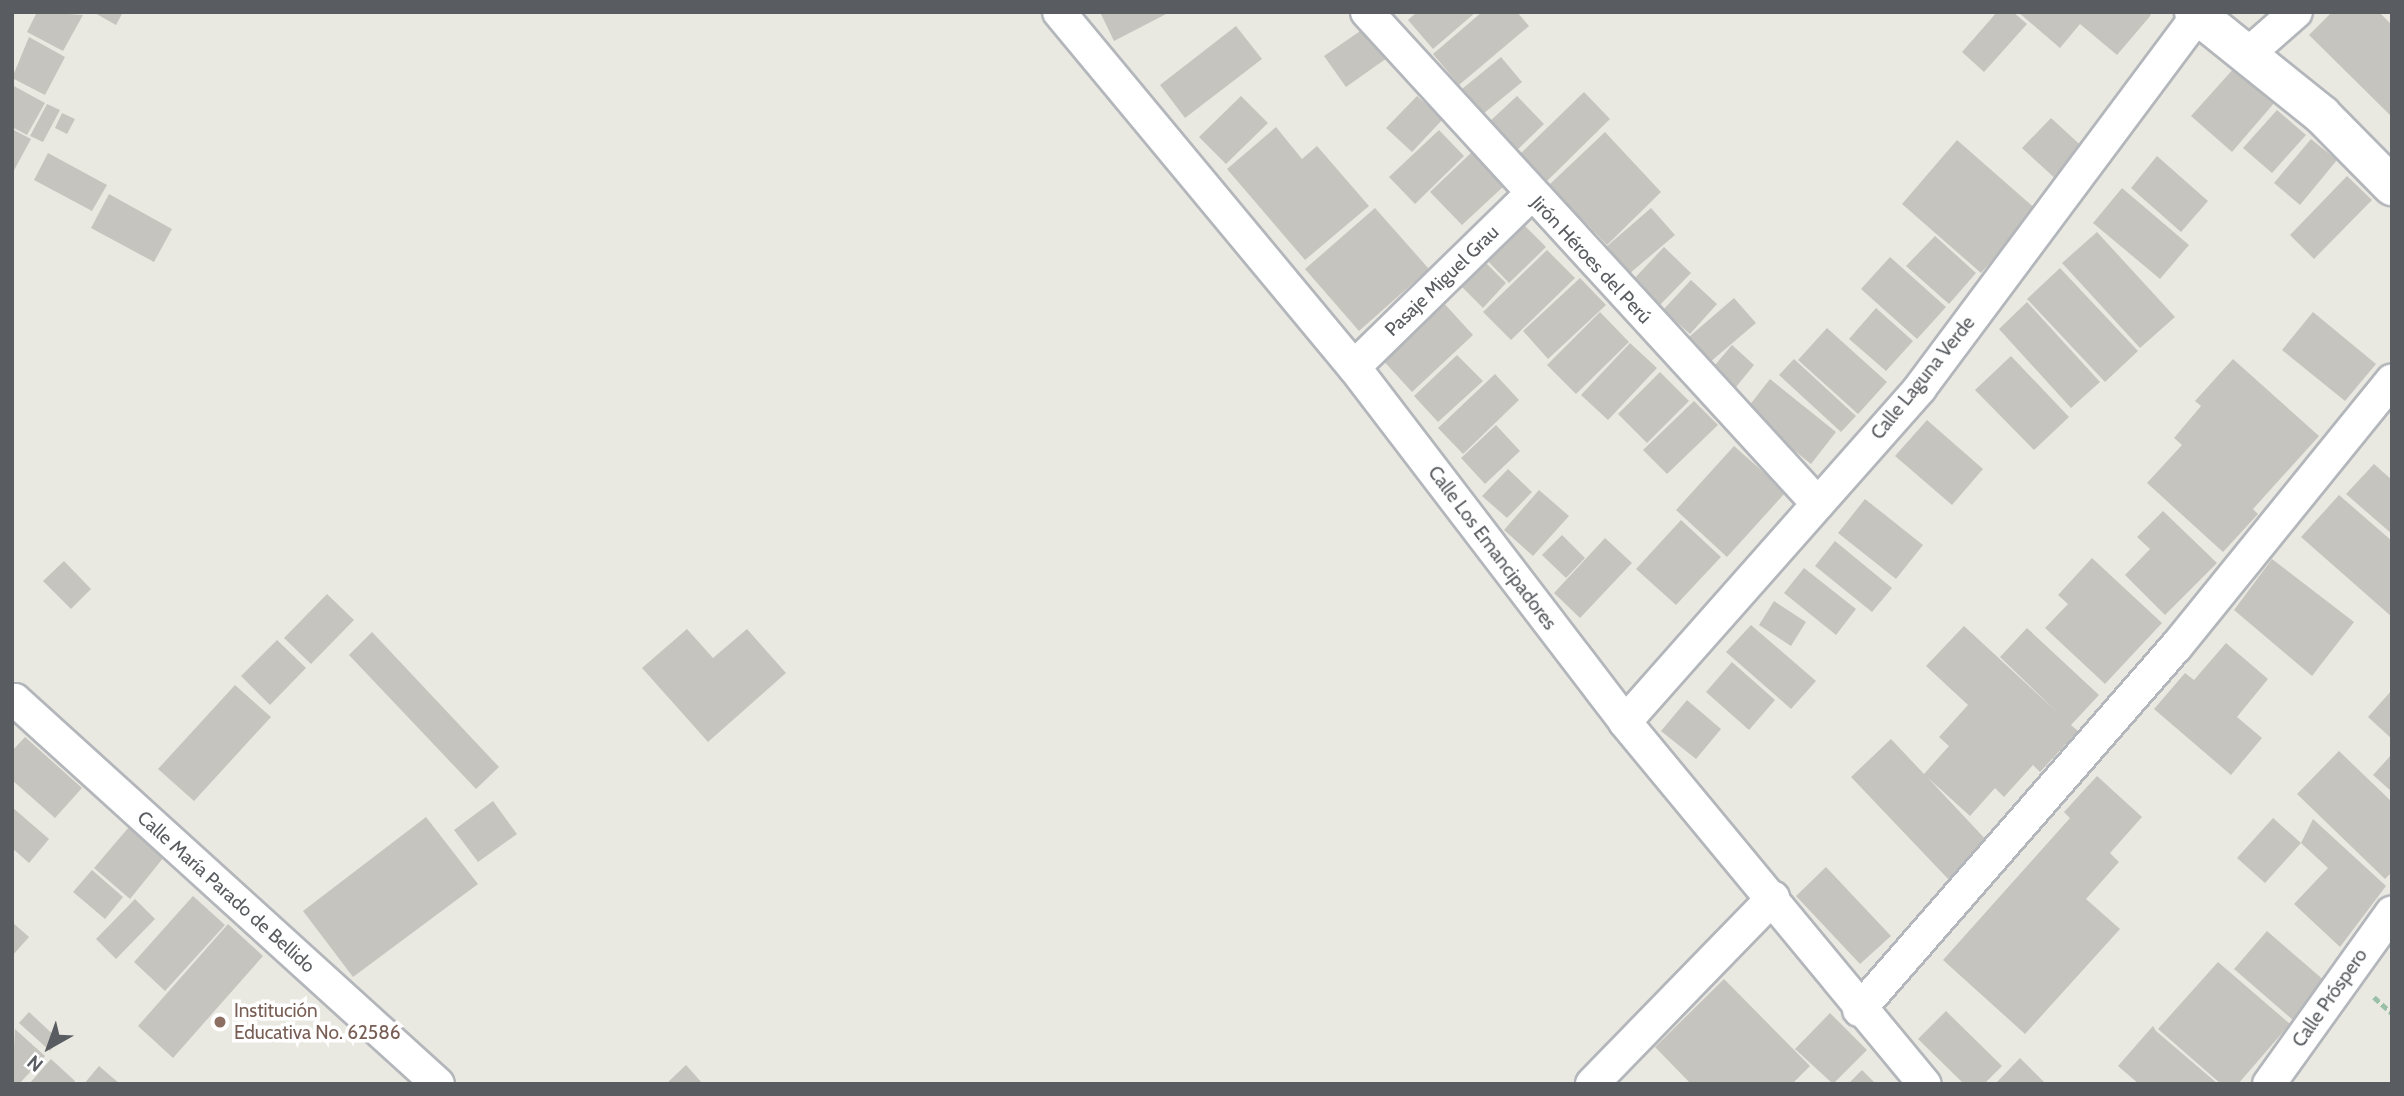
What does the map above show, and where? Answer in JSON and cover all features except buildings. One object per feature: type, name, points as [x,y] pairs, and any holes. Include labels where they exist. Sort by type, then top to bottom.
[{"type":"street","name":"Calle Los Emancipadores","points":[[1059,12],[1354,367],[1625,722],[1773,898],[1859,1010],[1924,1084]]},
{"type":"street","name":"Jirón Héroes del Perú","points":[[1367,12],[1530,195],[1818,504]]},
{"type":"street","points":[[2247,55],[2296,12]]},
{"type":"street","points":[[2196,14],[2322,115],[2392,186]]},
{"type":"street","name":"Calle Laguna Verde","points":[[1625,722],[1920,388],[2196,14]]},
{"type":"street","name":"Pasaje Miguel Grau","points":[[1354,367],[1530,195]]},
{"type":"street","points":[[1859,1010],[2176,647],[2392,380]]},
{"type":"street","name":"Calle María Parado de Bellido","points":[[13,701],[438,1084]]},
{"type":"street","points":[[1592,1084],[1773,898]]},
{"type":"street","name":"Calle Próspero","points":[[2269,1084],[2392,912]]},
{"type":"place","name":"Institución Educativa No. 62586","points":[[220,1022]]}]
